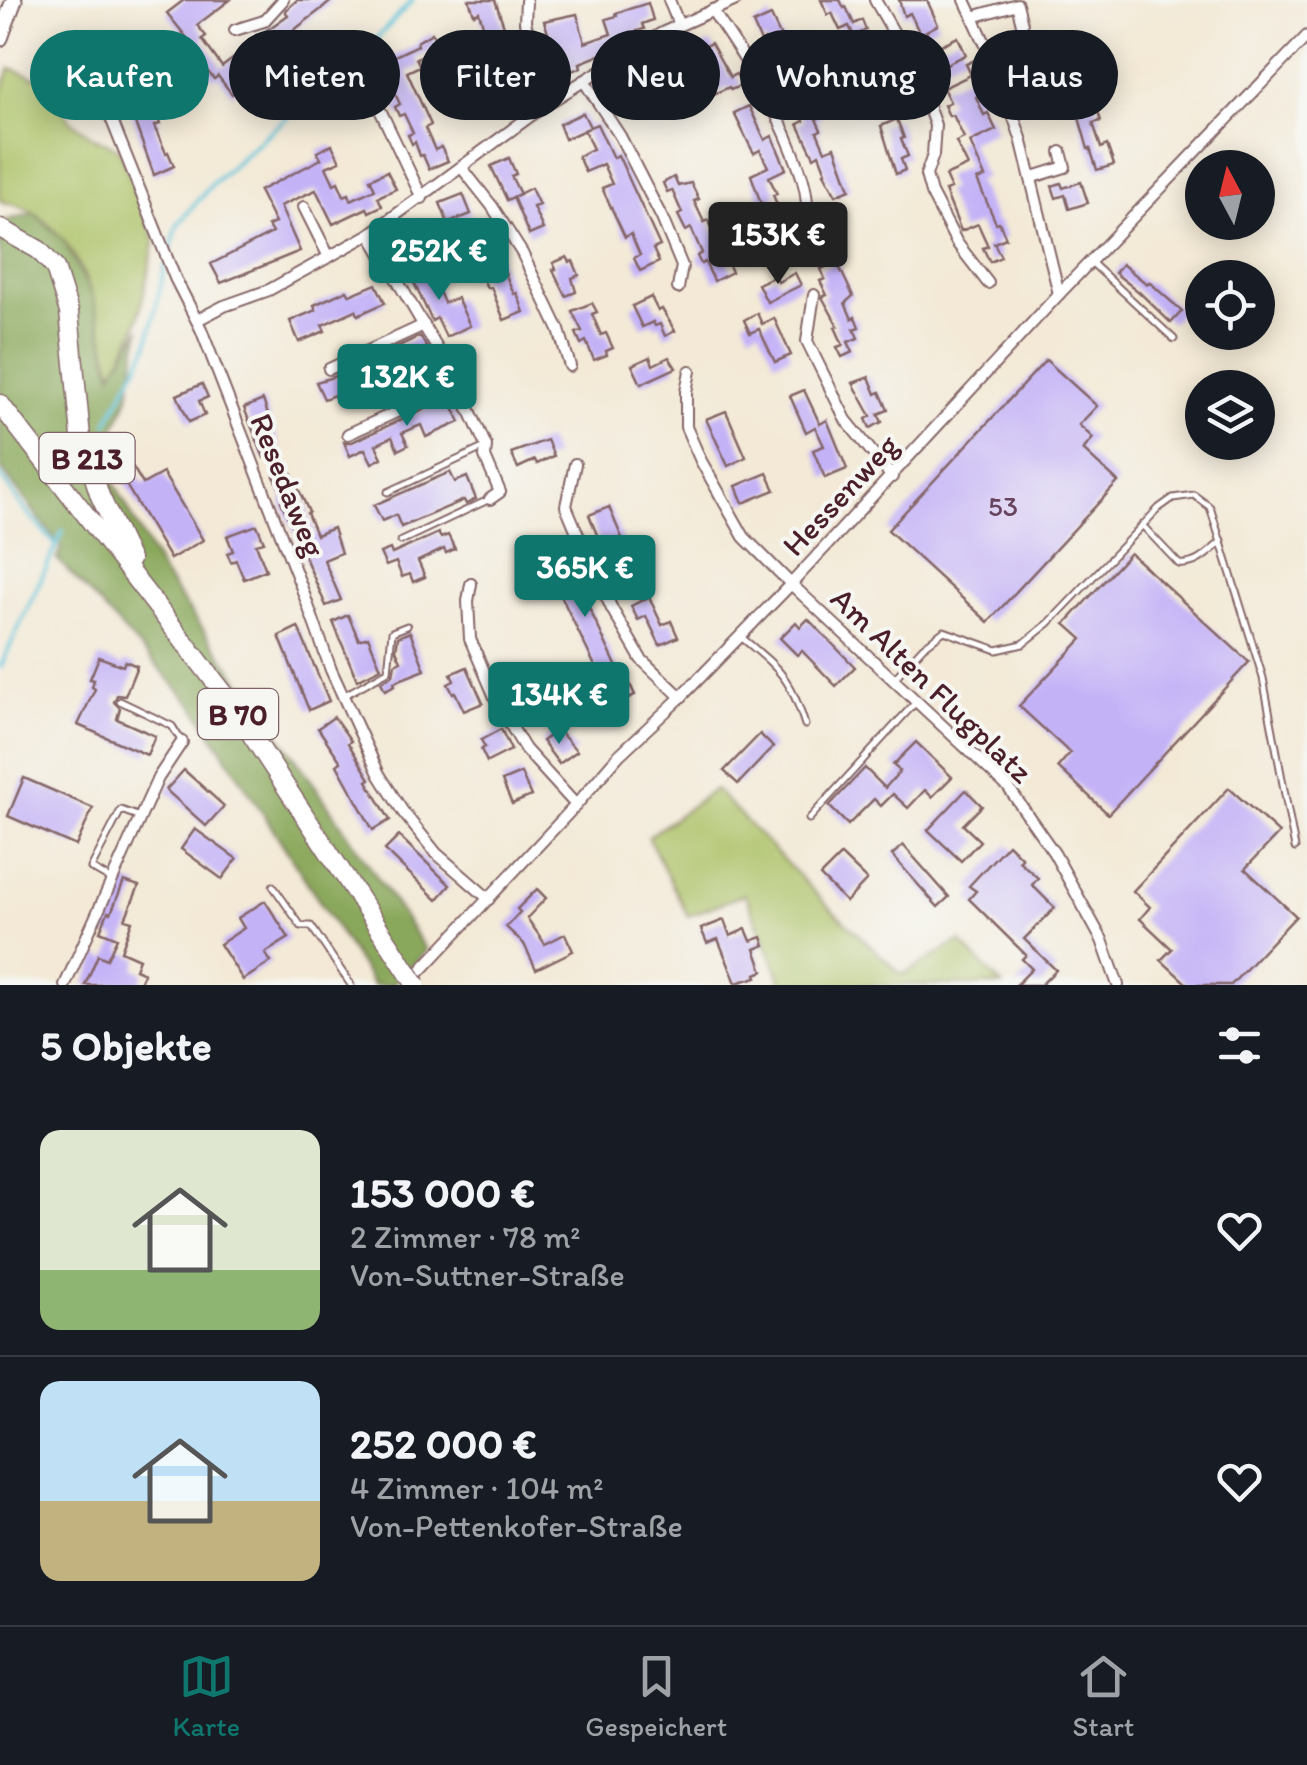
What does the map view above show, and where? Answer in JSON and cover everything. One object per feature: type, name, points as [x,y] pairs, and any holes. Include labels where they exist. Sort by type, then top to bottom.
[{"type":"main road","name":"B 213","points":[[0,228],[39,250],[56,268],[69,312],[81,437],[100,496],[147,592]]},
{"type":"main road","name":"B 70","points":[[0,404],[226,696],[416,985]]},
{"type":"street","points":[[235,30],[264,21],[283,0]]},
{"type":"street","points":[[670,0],[679,25]]},
{"type":"street","points":[[571,89],[679,25],[736,0]]},
{"type":"street","points":[[875,0],[914,68],[934,126],[934,155],[926,175],[931,193],[957,243],[988,284]]},
{"type":"street","points":[[965,0],[1009,102],[1032,178],[1059,294]]},
{"type":"street","points":[[526,1],[527,30]]},
{"type":"street","points":[[0,38],[14,3]]},
{"type":"street","points":[[973,17],[1016,4],[1022,24]]},
{"type":"street","points":[[712,10],[775,109],[806,185],[806,204]]},
{"type":"street","name":"Hessenweg","points":[[406,985],[619,755],[790,584],[1059,294],[1307,36]]},
{"type":"street","points":[[584,81],[620,136],[662,218],[682,266],[678,288]]},
{"type":"street","name":"Resedaweg","points":[[112,120],[174,276],[197,320],[331,670],[379,774],[403,812],[436,852],[488,899]]},
{"type":"street","points":[[385,120],[422,198]]},
{"type":"street","points":[[197,320],[269,290],[370,234],[526,120]]},
{"type":"street","points":[[1032,178],[1065,167],[1060,152]]},
{"type":"street","points":[[462,168],[522,253],[559,330],[570,366]]},
{"type":"street","points":[[304,207],[329,257]]},
{"type":"street","points":[[370,234],[458,384],[486,446],[484,458],[500,492],[490,499]]},
{"type":"street","points":[[814,295],[807,341],[846,420],[892,477]]},
{"type":"street","points":[[329,369],[424,325]]},
{"type":"street","name":"Am Alten Flugplatz","points":[[690,371],[686,427],[744,537],[1008,787],[1054,853],[1102,940],[1118,985]]},
{"type":"street","points":[[348,434],[458,384]]},
{"type":"street","points":[[575,464],[566,506],[582,544],[641,660],[681,697]]},
{"type":"street","points":[[471,584],[470,640],[498,704],[525,750],[576,805]]},
{"type":"street","points":[[65,985],[158,778],[182,742]]},
{"type":"lane","points":[[1091,262],[1174,339]]},
{"type":"lane","points":[[388,492],[486,446]]},
{"type":"lane","points":[[894,680],[923,647],[944,631],[997,650],[1023,644],[1050,623],[1142,525],[1173,498],[1194,496],[1210,507],[1263,678],[1295,848]]},
{"type":"lane","points":[[400,541],[490,499]]},
{"type":"lane","points":[[1142,525],[1180,564],[1200,560],[1222,542]]},
{"type":"lane","points":[[343,696],[388,671],[392,632],[407,626]]},
{"type":"lane","points":[[740,636],[780,670],[796,694],[805,725]]},
{"type":"lane","points":[[120,701],[172,726],[182,742]]},
{"type":"lane","points":[[809,819],[917,701]]},
{"type":"lane","points":[[112,880],[91,868],[121,810],[140,817]]},
{"type":"lane","points":[[273,886],[301,926],[312,926],[320,936],[351,985]]},
{"type":"green space","points":[[10,68],[30,75],[30,120],[70,120],[94,138],[118,148],[155,240],[137,325],[113,375],[89,287],[68,247],[33,212],[0,201],[0,97]]},
{"type":"green space","points":[[34,213],[63,239],[93,296],[112,374],[140,328],[129,396],[101,458],[161,571],[307,774],[427,951],[392,985],[373,985],[194,706],[57,559],[61,547],[0,467],[0,222]]},
{"type":"green space","points":[[715,789],[827,905],[902,975],[960,941],[1002,985],[783,985],[745,894],[688,916],[648,837]]},
{"type":"building","points":[[184,0],[230,0],[197,25],[201,30],[181,30],[167,13]]},
{"type":"building","points":[[297,0],[333,0],[294,30],[267,30],[288,15],[285,11]]},
{"type":"building","points":[[469,0],[495,0],[505,30],[485,30],[479,12],[474,14]]},
{"type":"building","points":[[821,0],[840,0],[854,24],[862,20],[866,30],[851,30],[849,26],[840,30],[832,13],[828,15]]},
{"type":"building","points":[[899,0],[927,0],[938,25],[918,30],[910,13],[904,16]]},
{"type":"building","points":[[648,3],[653,20],[642,24],[644,29],[640,30],[610,30],[606,19],[617,16],[616,13]]},
{"type":"building","points":[[577,14],[585,43],[591,41],[591,59],[571,71],[571,30],[547,30],[544,21]]},
{"type":"building","points":[[771,16],[778,30],[756,30],[753,24]]},
{"type":"building","points":[[958,37],[966,55],[951,62],[951,40]]},
{"type":"building","points":[[420,40],[420,56],[416,58],[420,66],[407,72],[420,101],[420,120],[429,120],[431,125],[425,128],[435,150],[441,147],[448,161],[429,169],[415,142],[412,144],[408,135],[413,133],[404,114],[400,116],[400,54],[418,45]]},
{"type":"building","points":[[209,49],[222,67],[229,62],[229,90],[218,76],[214,79],[209,73]]},
{"type":"building","points":[[720,59],[730,77],[736,74],[740,81],[740,86],[731,90],[729,87],[720,91]]},
{"type":"building","points":[[971,75],[971,120],[991,120],[996,130],[970,142],[985,177],[977,180],[1006,238],[994,243],[1001,257],[990,262],[978,224],[961,231],[945,191],[951,189],[945,176],[968,166],[956,142],[964,138],[951,116],[951,84]]},
{"type":"building","points":[[740,110],[740,120],[756,120],[765,140],[772,136],[786,169],[769,177],[780,212],[772,216],[778,231],[769,235],[751,175],[768,167],[760,150],[754,153],[734,113]]},
{"type":"building","points":[[583,113],[590,127],[597,124],[613,158],[618,155],[660,246],[653,249],[659,262],[640,271],[634,258],[640,255],[631,234],[625,237],[602,188],[612,184],[603,164],[585,172],[578,156],[593,149],[584,130],[565,139],[559,124]]},
{"type":"building","points":[[134,120],[158,120],[160,124],[154,126],[174,166],[154,175]]},
{"type":"building","points":[[816,120],[825,151],[835,147],[850,189],[836,195],[819,154],[814,157],[798,124]]},
{"type":"building","points":[[897,120],[904,138],[901,139],[908,156],[901,159],[905,170],[896,174],[881,126]]},
{"type":"building","points":[[1080,120],[1101,120],[1093,123],[1101,148],[1107,145],[1114,165],[1097,170]]},
{"type":"building","points":[[332,145],[340,161],[326,167],[344,196],[349,194],[351,200],[375,189],[370,179],[387,171],[396,189],[378,197],[382,206],[369,212],[367,208],[333,224],[316,190],[280,206],[300,251],[221,283],[211,264],[272,233],[268,226],[275,223],[259,191],[321,159],[317,152]]},
{"type":"building","points":[[509,158],[516,174],[511,176],[520,194],[507,200],[491,166]]},
{"type":"building","points":[[674,177],[678,186],[691,183],[704,222],[708,220],[727,251],[723,253],[732,272],[714,281],[705,262],[701,264],[697,256],[702,253],[691,228],[686,231],[678,215],[682,213],[672,190],[667,192],[663,183]]},
{"type":"building","points":[[1081,182],[1088,203],[1069,209],[1065,195],[1056,198],[1052,186],[1061,183],[1063,188]]},
{"type":"building","points":[[531,188],[539,205],[533,207],[543,229],[529,235],[513,197]]},
{"type":"building","points":[[463,194],[471,214],[448,223],[440,203]]},
{"type":"building","points":[[425,222],[429,233],[418,241],[423,247],[409,258],[404,251],[396,258],[388,246]]},
{"type":"building","points":[[486,229],[524,312],[504,320],[465,238]]},
{"type":"building","points":[[567,257],[579,275],[572,278],[576,292],[566,296],[553,263]]},
{"type":"building","points":[[837,262],[853,296],[845,303],[859,327],[854,329],[858,338],[848,342],[853,352],[842,357],[837,347],[843,345],[835,327],[838,326],[822,297],[827,295],[820,281],[825,279],[821,269]]},
{"type":"building","points":[[427,264],[444,303],[457,298],[470,326],[446,337],[437,318],[432,321],[409,272]]},
{"type":"building","points":[[1122,264],[1182,311],[1171,323],[1115,273]]},
{"type":"building","points":[[795,273],[801,285],[767,302],[758,284],[775,276],[778,282]]},
{"type":"building","points":[[376,284],[385,303],[322,325],[325,331],[299,342],[290,321],[347,290],[350,295]]},
{"type":"building","points":[[651,297],[675,331],[665,336],[660,324],[655,326],[653,322],[642,327],[632,306]]},
{"type":"building","points":[[592,303],[601,335],[606,333],[613,348],[594,360],[586,341],[581,344],[576,333],[582,331],[572,311]]},
{"type":"building","points":[[757,313],[762,324],[774,318],[791,355],[775,362],[759,329],[750,333],[744,320]]},
{"type":"building","points":[[420,336],[436,364],[342,405],[337,394],[324,399],[316,382]]},
{"type":"building","points":[[650,357],[653,365],[669,357],[676,368],[641,384],[632,365]]},
{"type":"building","points":[[1046,360],[1097,406],[1079,425],[1093,438],[1083,450],[1118,482],[988,622],[888,530]]},
{"type":"building","points":[[869,377],[888,410],[878,414],[882,422],[870,428],[866,419],[871,416],[853,383]]},
{"type":"building","points":[[202,384],[208,397],[199,401],[205,415],[189,422],[177,395]]},
{"type":"building","points":[[804,390],[820,424],[827,420],[847,469],[825,478],[813,450],[824,446],[815,427],[806,432],[790,396]]},
{"type":"building","points":[[449,398],[460,422],[426,437],[421,425],[402,433],[408,445],[398,450],[392,437],[376,445],[382,458],[372,463],[365,449],[350,456],[344,442],[352,442]]},
{"type":"building","points":[[263,400],[281,452],[264,458],[244,408]]},
{"type":"building","points":[[726,411],[746,457],[728,466],[706,419]]},
{"type":"building","points":[[547,440],[554,456],[518,468],[511,453]]},
{"type":"building","points":[[126,456],[143,484],[163,473],[203,540],[170,559],[113,463]]},
{"type":"building","points":[[289,468],[316,535],[333,528],[341,553],[324,560],[341,600],[326,606],[274,476]]},
{"type":"building","points":[[450,472],[455,482],[467,477],[476,499],[466,504],[464,500],[401,527],[396,515],[382,521],[374,505]]},
{"type":"building","points":[[767,473],[775,490],[743,503],[736,486]]},
{"type":"building","points":[[609,507],[642,578],[642,582],[625,589],[612,560],[608,562],[589,515]]},
{"type":"building","points":[[257,525],[264,542],[256,544],[266,570],[244,579],[236,560],[231,562],[227,553],[233,551],[227,536]]},
{"type":"building","points":[[438,533],[441,538],[448,535],[455,549],[446,553],[444,549],[418,561],[425,577],[413,582],[410,574],[402,577],[396,562],[386,566],[380,553],[390,549],[392,554]]},
{"type":"building","points":[[557,539],[621,676],[625,674],[635,695],[618,703],[601,668],[597,670],[549,563],[545,565],[537,547]]},
{"type":"building","points":[[1130,553],[1249,662],[1108,814],[1058,767],[1070,753],[1019,706],[1082,639],[1065,624]]},
{"type":"building","points":[[649,597],[662,625],[671,621],[678,637],[660,645],[646,616],[638,620],[631,606]]},
{"type":"building","points":[[348,615],[359,640],[368,637],[381,668],[357,680],[333,622]]},
{"type":"building","points":[[808,619],[855,667],[836,686],[802,651],[797,655],[780,638],[796,622],[800,627]]},
{"type":"building","points":[[298,627],[329,701],[309,710],[279,636]]},
{"type":"building","points":[[410,632],[425,670],[394,682],[385,690],[381,682],[393,675],[395,664],[401,661],[396,650],[398,637]]},
{"type":"building","points":[[99,657],[123,666],[125,661],[137,666],[125,696],[117,695],[114,702],[120,708],[117,719],[155,736],[147,755],[78,725],[95,689],[94,680],[90,679]]},
{"type":"building","points":[[467,667],[483,703],[464,711],[448,684],[454,681],[451,674]]},
{"type":"building","points":[[334,717],[351,741],[348,743],[390,820],[373,830],[337,765],[341,762],[318,728]]},
{"type":"building","points":[[501,729],[511,750],[487,762],[481,740]]},
{"type":"building","points":[[558,730],[577,751],[559,764],[542,741]]},
{"type":"building","points":[[760,734],[773,747],[738,784],[724,771]]},
{"type":"building","points":[[916,742],[952,777],[932,797],[925,790],[908,808],[893,794],[881,806],[874,799],[848,825],[829,806],[865,768],[885,788],[900,771],[893,765]]},
{"type":"building","points":[[184,770],[224,806],[206,826],[166,790]]},
{"type":"building","points":[[521,773],[531,796],[512,804],[502,781]]},
{"type":"building","points":[[24,778],[93,808],[76,846],[8,816]]},
{"type":"building","points":[[1229,788],[1279,833],[1245,869],[1296,916],[1231,985],[1188,985],[1161,960],[1172,949],[1140,919],[1150,907],[1133,891]]},
{"type":"building","points":[[966,790],[982,806],[963,825],[980,841],[961,861],[928,830]]},
{"type":"building","points":[[195,829],[237,859],[222,879],[181,849]]},
{"type":"building","points":[[399,836],[450,885],[437,900],[385,850]]},
{"type":"building","points":[[1008,844],[1038,878],[1032,885],[1055,908],[1024,939],[1056,970],[1041,985],[1016,985],[1032,969],[1022,959],[1026,955],[969,899],[976,891],[969,886]]},
{"type":"building","points":[[903,845],[949,897],[938,907],[892,855]]},
{"type":"building","points":[[841,855],[867,880],[846,902],[820,876]]},
{"type":"building","points":[[124,881],[139,886],[125,919],[132,921],[121,951],[139,959],[135,969],[144,973],[139,985],[85,985],[98,955],[107,959],[117,938],[100,931]]},
{"type":"building","points":[[537,889],[546,898],[527,918],[545,944],[565,934],[573,951],[536,969],[524,944],[506,927]]},
{"type":"building","points":[[265,901],[289,938],[265,953],[271,962],[243,980],[220,944],[244,928],[238,918]]},
{"type":"building","points":[[724,920],[730,936],[746,929],[751,941],[762,937],[765,945],[755,949],[763,971],[757,977],[736,983],[718,939],[707,943],[701,929]]},
{"type":"waterway","points":[[170,252],[178,224],[211,185],[354,62],[413,0]]},
{"type":"waterway","points":[[107,423],[147,348],[165,266]]},
{"type":"waterway","points":[[0,475],[56,545]]},
{"type":"waterway","points":[[0,668],[63,531]]}]
